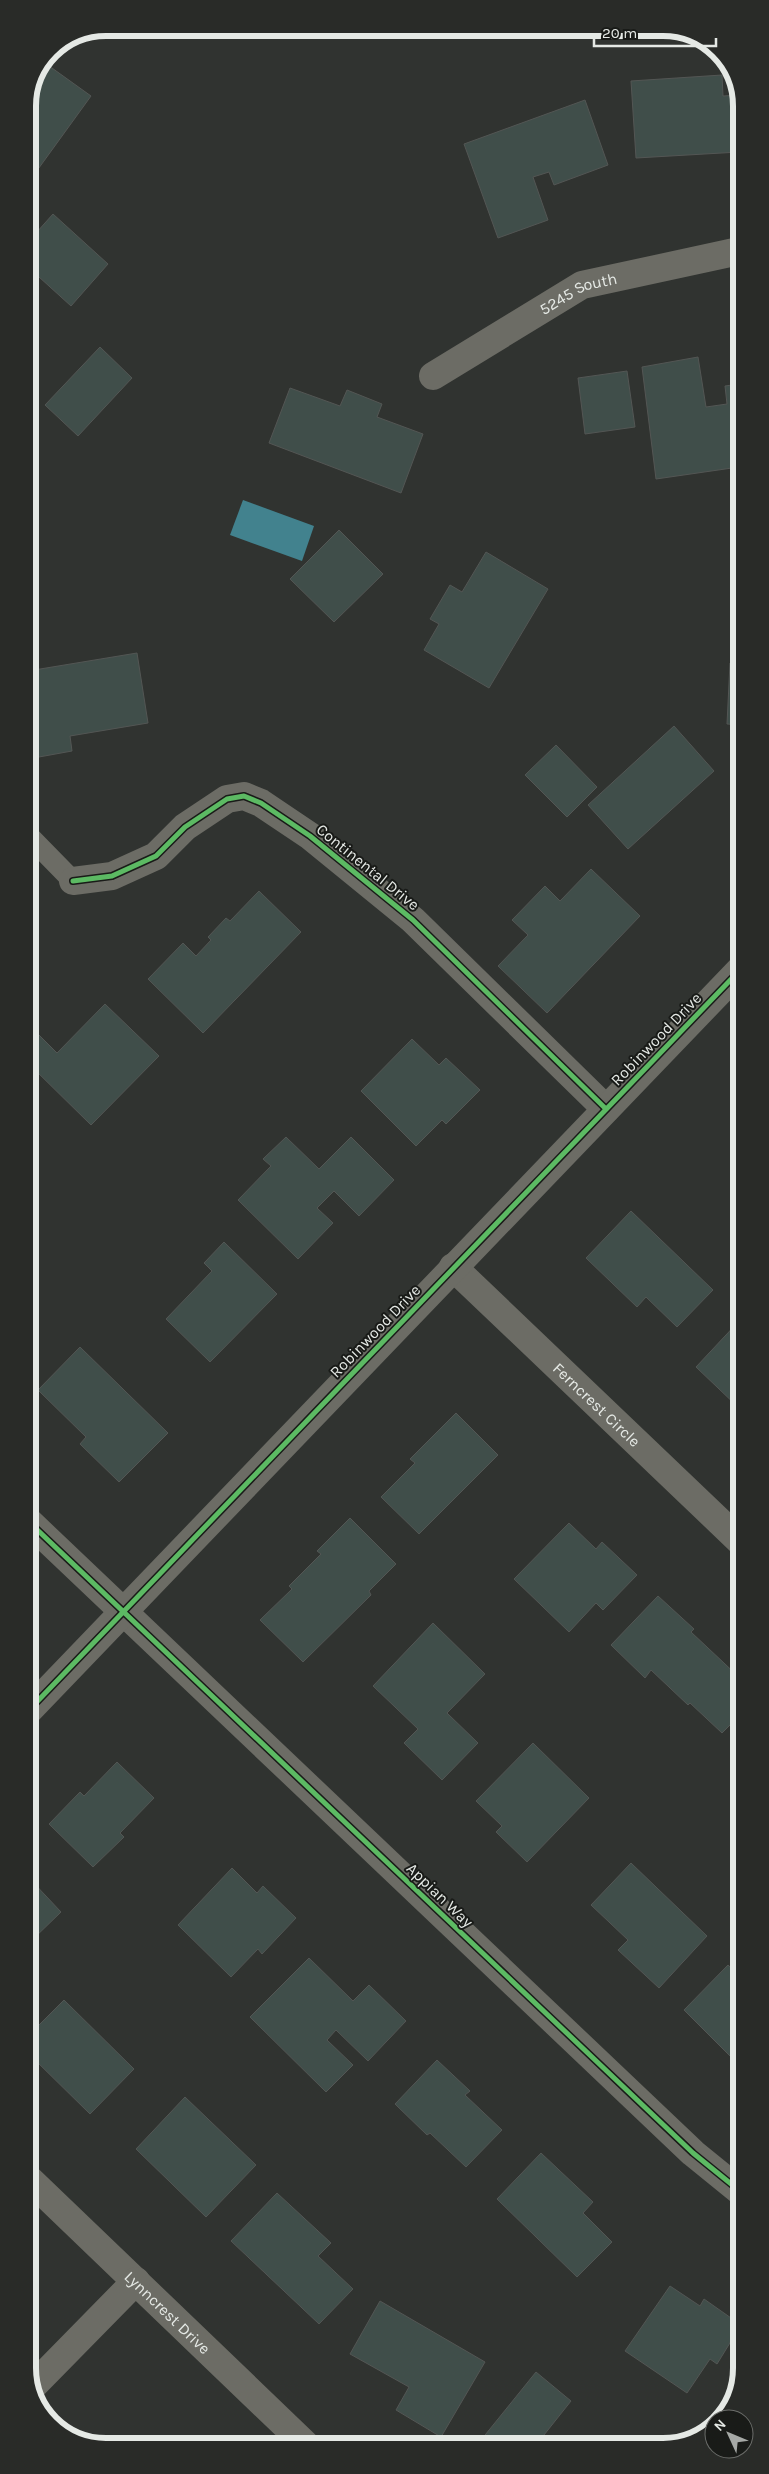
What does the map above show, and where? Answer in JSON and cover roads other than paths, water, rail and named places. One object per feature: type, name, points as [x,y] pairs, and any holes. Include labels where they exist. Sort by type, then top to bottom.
[{"type":"street","name":"5245 South","points":[[433,376],[582,285],[733,252]]},
{"type":"street","name":"Continental Drive","points":[[73,882],[112,876],[156,856],[186,827],[227,799],[244,796],[261,803],[310,836],[413,920],[606,1109]]},
{"type":"street","name":"Robinwood Drive","points":[[36,1703],[733,977]]},
{"type":"street","name":"Ferncrest Circle","points":[[453,1268],[733,1535]]},
{"type":"street","name":"Appian Way","points":[[36,1529],[693,2153],[733,2186]]},
{"type":"street","name":"Lynncrest Drive","points":[[36,2186],[298,2438]]},
{"type":"street","points":[[38,2381],[136,2281]]},
{"type":"lane","points":[[36,843],[73,882]]},
{"type":"water","points":[[243,500],[314,526],[302,561],[230,535]]}]
